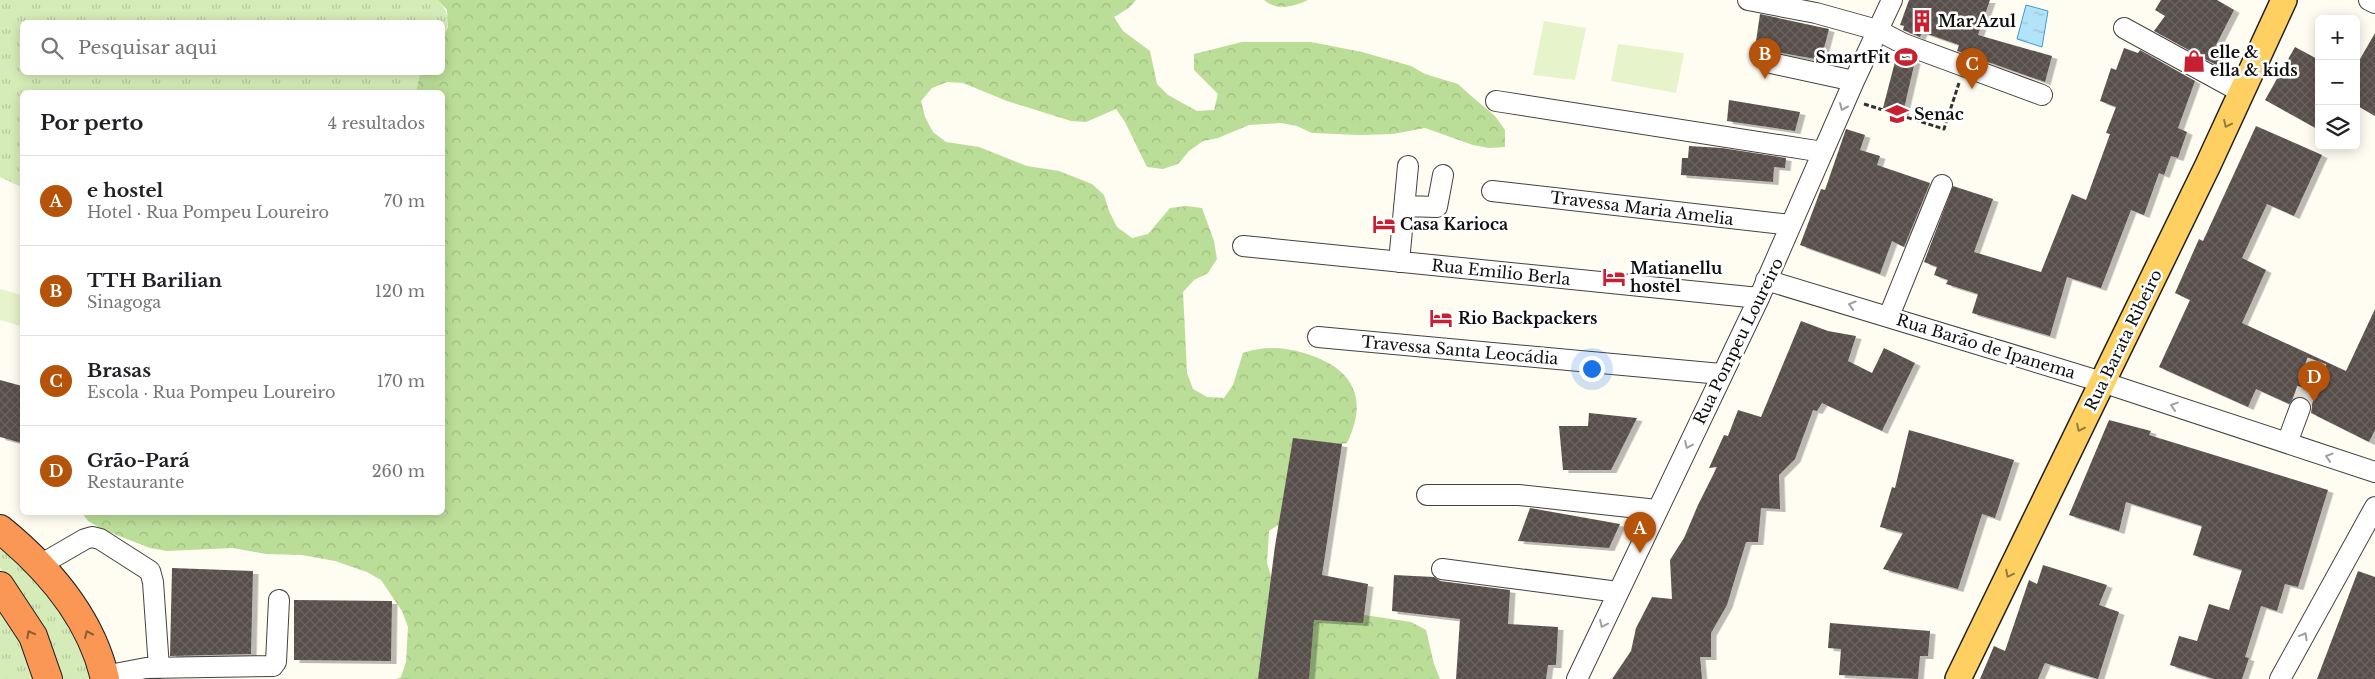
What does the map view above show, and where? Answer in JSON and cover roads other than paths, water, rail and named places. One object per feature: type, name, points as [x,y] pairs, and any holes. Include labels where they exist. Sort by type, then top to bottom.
[{"type":"highway","points":[[0,529],[52,578],[81,619],[102,664],[104,677]]},
{"type":"highway","points":[[0,586],[32,636],[48,679]]},
{"type":"main road","name":"Rua Barata Ribeiro","points":[[1958,679],[2242,92],[2284,0]]},
{"type":"street","points":[[1748,0],[1816,13],[1877,30],[1904,44],[2042,95]]},
{"type":"street","name":"Rua Pompeu Loureiro","points":[[1577,679],[1759,298],[1850,90],[1892,0]]},
{"type":"street","points":[[2370,0],[2375,4]]},
{"type":"street","points":[[2124,28],[2242,92]]},
{"type":"street","points":[[1771,63],[1850,90]]},
{"type":"street","points":[[1496,102],[1823,152]]},
{"type":"street","points":[[1399,262],[1408,166]]},
{"type":"street","points":[[1404,206],[1437,207],[1444,174]]},
{"type":"street","points":[[1889,316],[1942,185]]},
{"type":"street","name":"Travessa Maria Amelia","points":[[1492,191],[1790,225]]},
{"type":"street","name":"Rua Emilio Berla","points":[[1243,246],[1759,298]]},
{"type":"street","name":"Rua Barão de Ipanema","points":[[1766,280],[2102,382],[2375,472]]},
{"type":"street","name":"Travessa Santa Leocádia","points":[[1318,337],[1722,374]]},
{"type":"street","points":[[2287,443],[2300,408]]},
{"type":"street","points":[[1427,495],[1519,495],[1657,510]]},
{"type":"street","points":[[2280,679],[2375,507]]},
{"type":"street","points":[[40,565],[85,539],[92,537],[100,539],[150,571],[153,582],[159,668]]},
{"type":"street","points":[[1442,569],[1617,595]]},
{"type":"street","points":[[1516,589],[1617,595]]},
{"type":"street","points":[[104,677],[146,668],[273,666],[276,662],[278,600]]},
{"type":"water","points":[[2026,5],[2048,11],[2042,47],[2017,39]]},
{"type":"tunnel","points":[[2300,408],[2318,358]]},
{"type":"place","name":"Mar Azul","points":[[1922,21]]},
{"type":"place","name":"SmartFit","points":[[1906,57]]},
{"type":"place","name":"elle & ella & kids","points":[[2194,61]]},
{"type":"place","name":"TTH Barilian","points":[[1765,79]]},
{"type":"place","name":"Brasas","points":[[1972,89]]},
{"type":"place","name":"Senac","points":[[1897,114]]},
{"type":"place","name":"Casa Karioca","points":[[1384,224]]},
{"type":"place","name":"Matianellu hostel","points":[[1614,277]]},
{"type":"place","name":"Rio Backpackers","points":[[1441,318]]},
{"type":"place","name":"Grão-Pará","points":[[2314,402]]},
{"type":"place","name":"e hostel","points":[[1640,553]]}]
